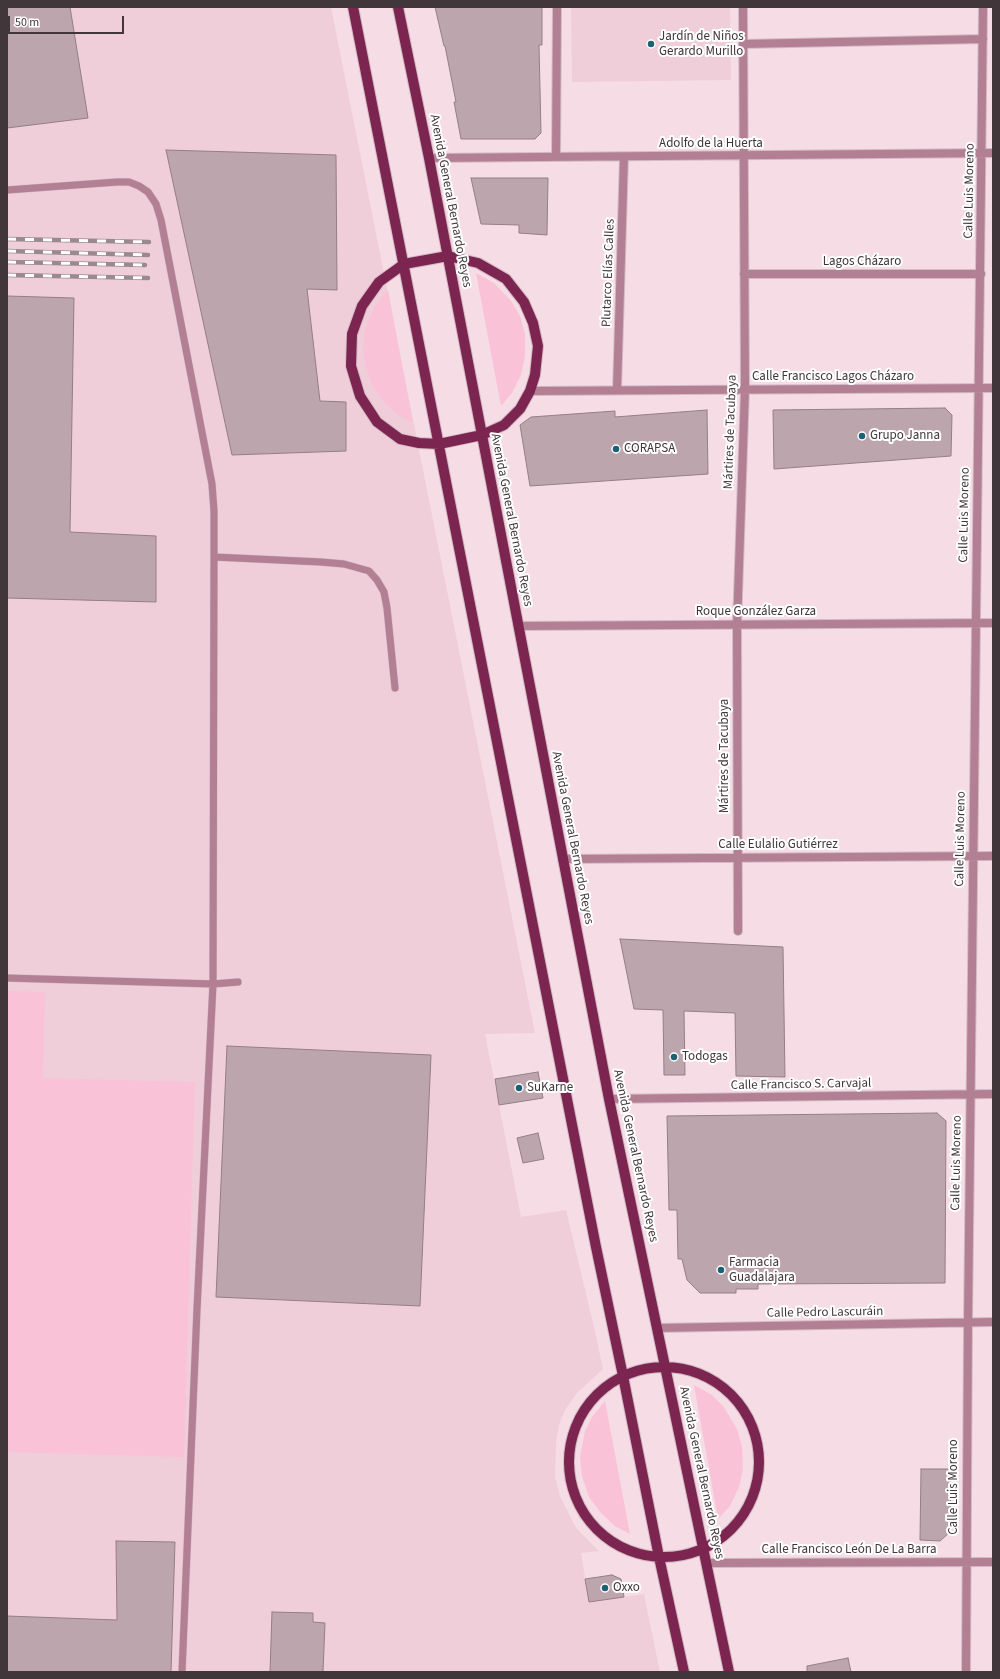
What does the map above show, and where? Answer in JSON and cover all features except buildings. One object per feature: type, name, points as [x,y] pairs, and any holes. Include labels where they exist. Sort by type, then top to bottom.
[{"type":"main road","points":[[353,7],[596,1247],[684,1672]]},
{"type":"main road","name":"Avenida General Bernardo Reyes","points":[[398,7],[448,256],[609,1099],[729,1672]]},
{"type":"main road","points":[[448,256],[478,263],[506,279],[524,302],[533,323],[538,346],[535,375],[530,391],[520,409],[504,425],[482,435],[439,444],[420,443],[400,439],[377,422],[360,396],[351,366],[352,334],[362,306],[379,282],[404,264],[448,256]]},
{"type":"main road","points":[[665,1367],[692,1371],[709,1378],[729,1393],[746,1414],[754,1432],[759,1454],[758,1478],[753,1496],[744,1513],[733,1528],[704,1551],[680,1556],[659,1557],[634,1552],[618,1545],[605,1536],[586,1517],[576,1499],[570,1481],[568,1464],[569,1450],[574,1430],[580,1416],[594,1397],[609,1384],[623,1376],[643,1369],[665,1367]]},
{"type":"street","points":[[556,157],[557,7]]},
{"type":"street","name":"Mártires de Tacubaya","points":[[738,931],[737,625],[745,389],[745,156],[743,7]]},
{"type":"street","name":"Calle Luis Moreno","points":[[966,1672],[970,1094],[975,623],[980,388],[983,7]]},
{"type":"street","points":[[743,44],[983,39]]},
{"type":"street","name":"Adolfo de la Huerta","points":[[429,158],[993,153]]},
{"type":"street","name":"Plutarco Elías Calles","points":[[617,390],[624,156]]},
{"type":"street","name":"Lagos Cházaro","points":[[744,274],[981,274]]},
{"type":"street","name":"Calle Francisco Lagos Cházaro","points":[[530,391],[993,388]]},
{"type":"street","name":"Roque González Garza","points":[[519,626],[993,623]]},
{"type":"street","name":"Calle Eulalio Gutiérrez","points":[[562,859],[993,856]]},
{"type":"street","name":"Calle Francisco S. Carvajal","points":[[609,1099],[993,1094]]},
{"type":"street","name":"Calle Pedro Lascuráin","points":[[657,1328],[993,1322]]},
{"type":"street","name":"Calle Francisco León De La Barra","points":[[706,1563],[993,1562]]},
{"type":"lane","points":[[7,190],[129,182],[148,192],[156,204],[161,220],[212,484],[214,510],[213,984],[197,1309],[182,1672]]},
{"type":"lane","points":[[214,557],[344,564],[369,571],[377,580],[384,592],[387,608],[394,688]]},
{"type":"lane","points":[[7,978],[213,984],[238,982]]},
{"type":"shaded area","points":[[7,7],[331,7],[535,1033],[485,1034],[521,1217],[566,1210],[603,1369],[577,1393],[565,1410],[559,1425],[556,1442],[555,1477],[560,1496],[576,1528],[599,1551],[581,1553],[589,1602],[644,1594],[660,1672],[7,1672]]},
{"type":"shaded area","name":"Jardín de Niños Gerardo Murillo","points":[[571,7],[730,7],[731,80],[572,82]]},
{"type":"shaded area","points":[[476,273],[494,283],[511,301],[520,316],[525,334],[525,356],[521,375],[512,393],[501,406]]},
{"type":"shaded area","points":[[388,290],[413,423],[398,415],[383,401],[372,385],[365,365],[363,346],[365,329],[375,306]]},
{"type":"shaded area","points":[[7,991],[45,992],[43,1078],[195,1082],[184,1457],[7,1452]]},
{"type":"shaded area","points":[[694,1385],[712,1395],[723,1406],[737,1429],[742,1447],[743,1469],[739,1487],[730,1506],[718,1519]]},
{"type":"shaded area","points":[[605,1401],[630,1534],[615,1526],[600,1512],[589,1497],[582,1476],[580,1457],[585,1431],[592,1417]]},
{"type":"railway","points":[[7,239],[149,242]]},
{"type":"railway","points":[[7,251],[148,255]]},
{"type":"railway","points":[[7,262],[145,265]]},
{"type":"railway","points":[[7,275],[148,278]]},
{"type":"place","name":"Jardín de Niños Gerardo Murillo","points":[[651,44]]},
{"type":"place","name":"Grupo Janna","points":[[862,436]]},
{"type":"place","name":"CORAPSA","points":[[616,449]]},
{"type":"place","name":"Todogas","points":[[674,1057]]},
{"type":"place","name":"SuKarne","points":[[519,1088]]},
{"type":"place","name":"Farmacia Guadalajara","points":[[721,1270]]},
{"type":"place","name":"Oxxo","points":[[605,1588]]}]
